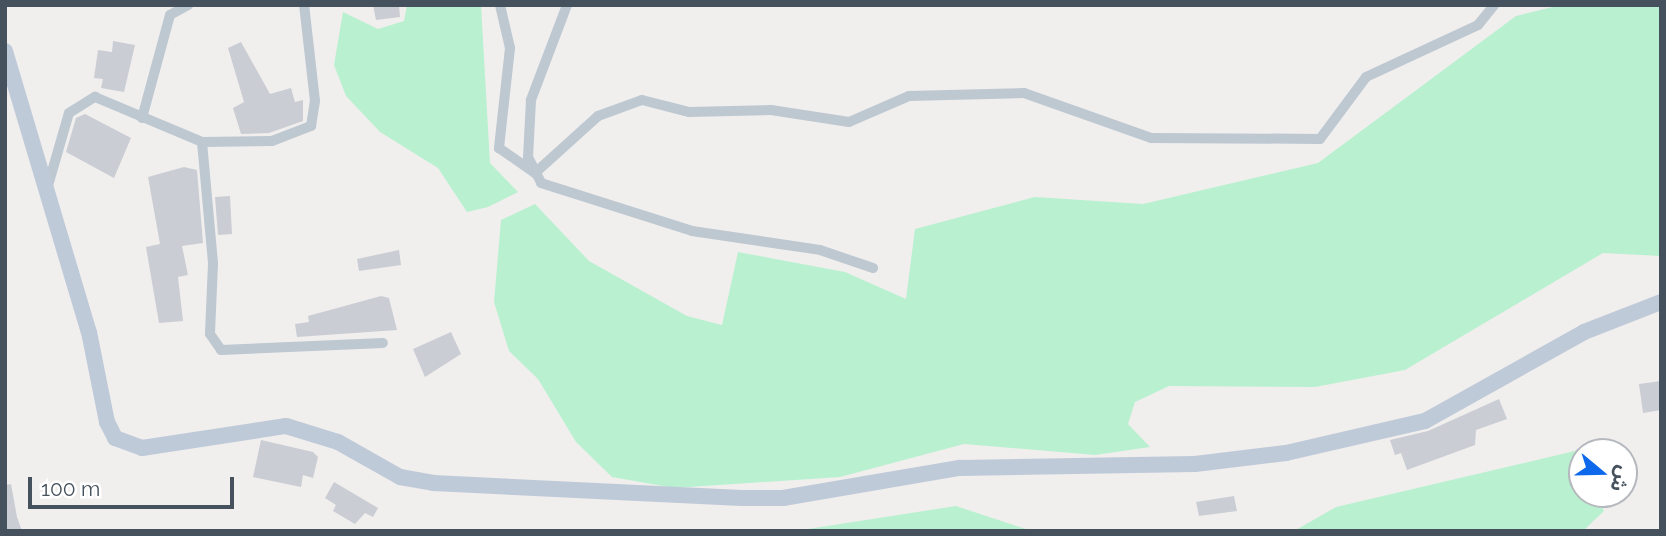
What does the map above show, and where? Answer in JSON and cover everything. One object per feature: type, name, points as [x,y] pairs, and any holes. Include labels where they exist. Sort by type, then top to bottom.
[{"type":"main road","points":[[5,51],[115,438],[159,447],[261,425],[286,426],[338,442],[400,477],[599,495],[783,498],[959,468],[1195,464],[1286,453],[1425,421],[1584,332],[1661,302]]},
{"type":"street","points":[[142,118],[170,15],[188,5]]},
{"type":"street","points":[[46,192],[69,113],[79,101],[95,97],[202,142],[272,141],[311,126],[315,102],[304,5]]},
{"type":"street","points":[[500,5],[510,48],[499,148],[535,173],[550,190],[692,231],[842,255],[873,268]]},
{"type":"street","points":[[535,173],[528,157],[531,100],[567,5]]},
{"type":"street","points":[[535,173],[598,116],[642,100],[689,112],[771,110],[849,122],[909,96],[1024,93],[1151,138],[1320,139],[1366,77],[1478,25],[1494,5]]},
{"type":"street","points":[[202,142],[213,264],[210,334],[221,350],[383,343]]},
{"type":"green space","points":[[407,5],[481,5],[490,163],[518,192],[488,207],[467,212],[438,168],[380,132],[346,96],[334,65],[343,12],[378,29],[404,21]]},
{"type":"green space","points":[[1561,5],[1661,5],[1661,256],[1603,253],[1405,370],[1315,387],[1169,386],[1135,402],[1128,424],[1150,447],[1095,455],[964,444],[840,477],[674,488],[612,477],[576,442],[538,379],[509,351],[494,302],[501,220],[535,204],[589,261],[687,316],[722,325],[738,252],[845,272],[906,299],[915,229],[1035,197],[1143,204],[1318,163],[1516,16]]},
{"type":"green space","points":[[1568,453],[1568,508],[1603,508],[1604,511],[1583,531],[1294,531],[1336,507]]},
{"type":"green space","points":[[956,506],[1032,531],[795,531]]},
{"type":"building","points":[[373,5],[399,5],[400,17],[376,20]]},
{"type":"building","points":[[113,41],[135,45],[124,92],[101,88],[103,79],[94,78],[98,50],[112,52]]},
{"type":"building","points":[[241,42],[270,94],[291,88],[295,102],[303,100],[303,121],[269,133],[241,134],[233,108],[244,102],[228,48]]},
{"type":"building","points":[[85,114],[131,138],[114,178],[66,152],[76,118]]},
{"type":"building","points":[[184,167],[197,170],[203,243],[182,246],[188,275],[178,277],[183,321],[159,323],[146,247],[160,244],[148,177]]},
{"type":"building","points":[[230,196],[232,234],[218,235],[215,197]]},
{"type":"building","points":[[399,250],[401,265],[359,271],[357,259]]},
{"type":"building","points":[[381,296],[389,298],[397,330],[297,337],[295,324],[309,322],[308,316]]},
{"type":"building","points":[[451,332],[461,354],[425,377],[413,349]]},
{"type":"building","points":[[1661,381],[1661,410],[1643,413],[1639,384]]},
{"type":"building","points":[[1499,399],[1507,419],[1476,430],[1475,445],[1407,470],[1401,453],[1395,455],[1390,440],[1428,431]]},
{"type":"building","points":[[261,440],[313,452],[318,457],[313,478],[303,475],[301,487],[253,477]]},
{"type":"building","points":[[334,482],[378,508],[373,517],[365,513],[355,524],[333,511],[336,505],[325,498]]},
{"type":"building","points":[[11,484],[22,531],[5,531],[5,485]]},
{"type":"building","points":[[1234,496],[1237,511],[1199,516],[1196,502]]}]
